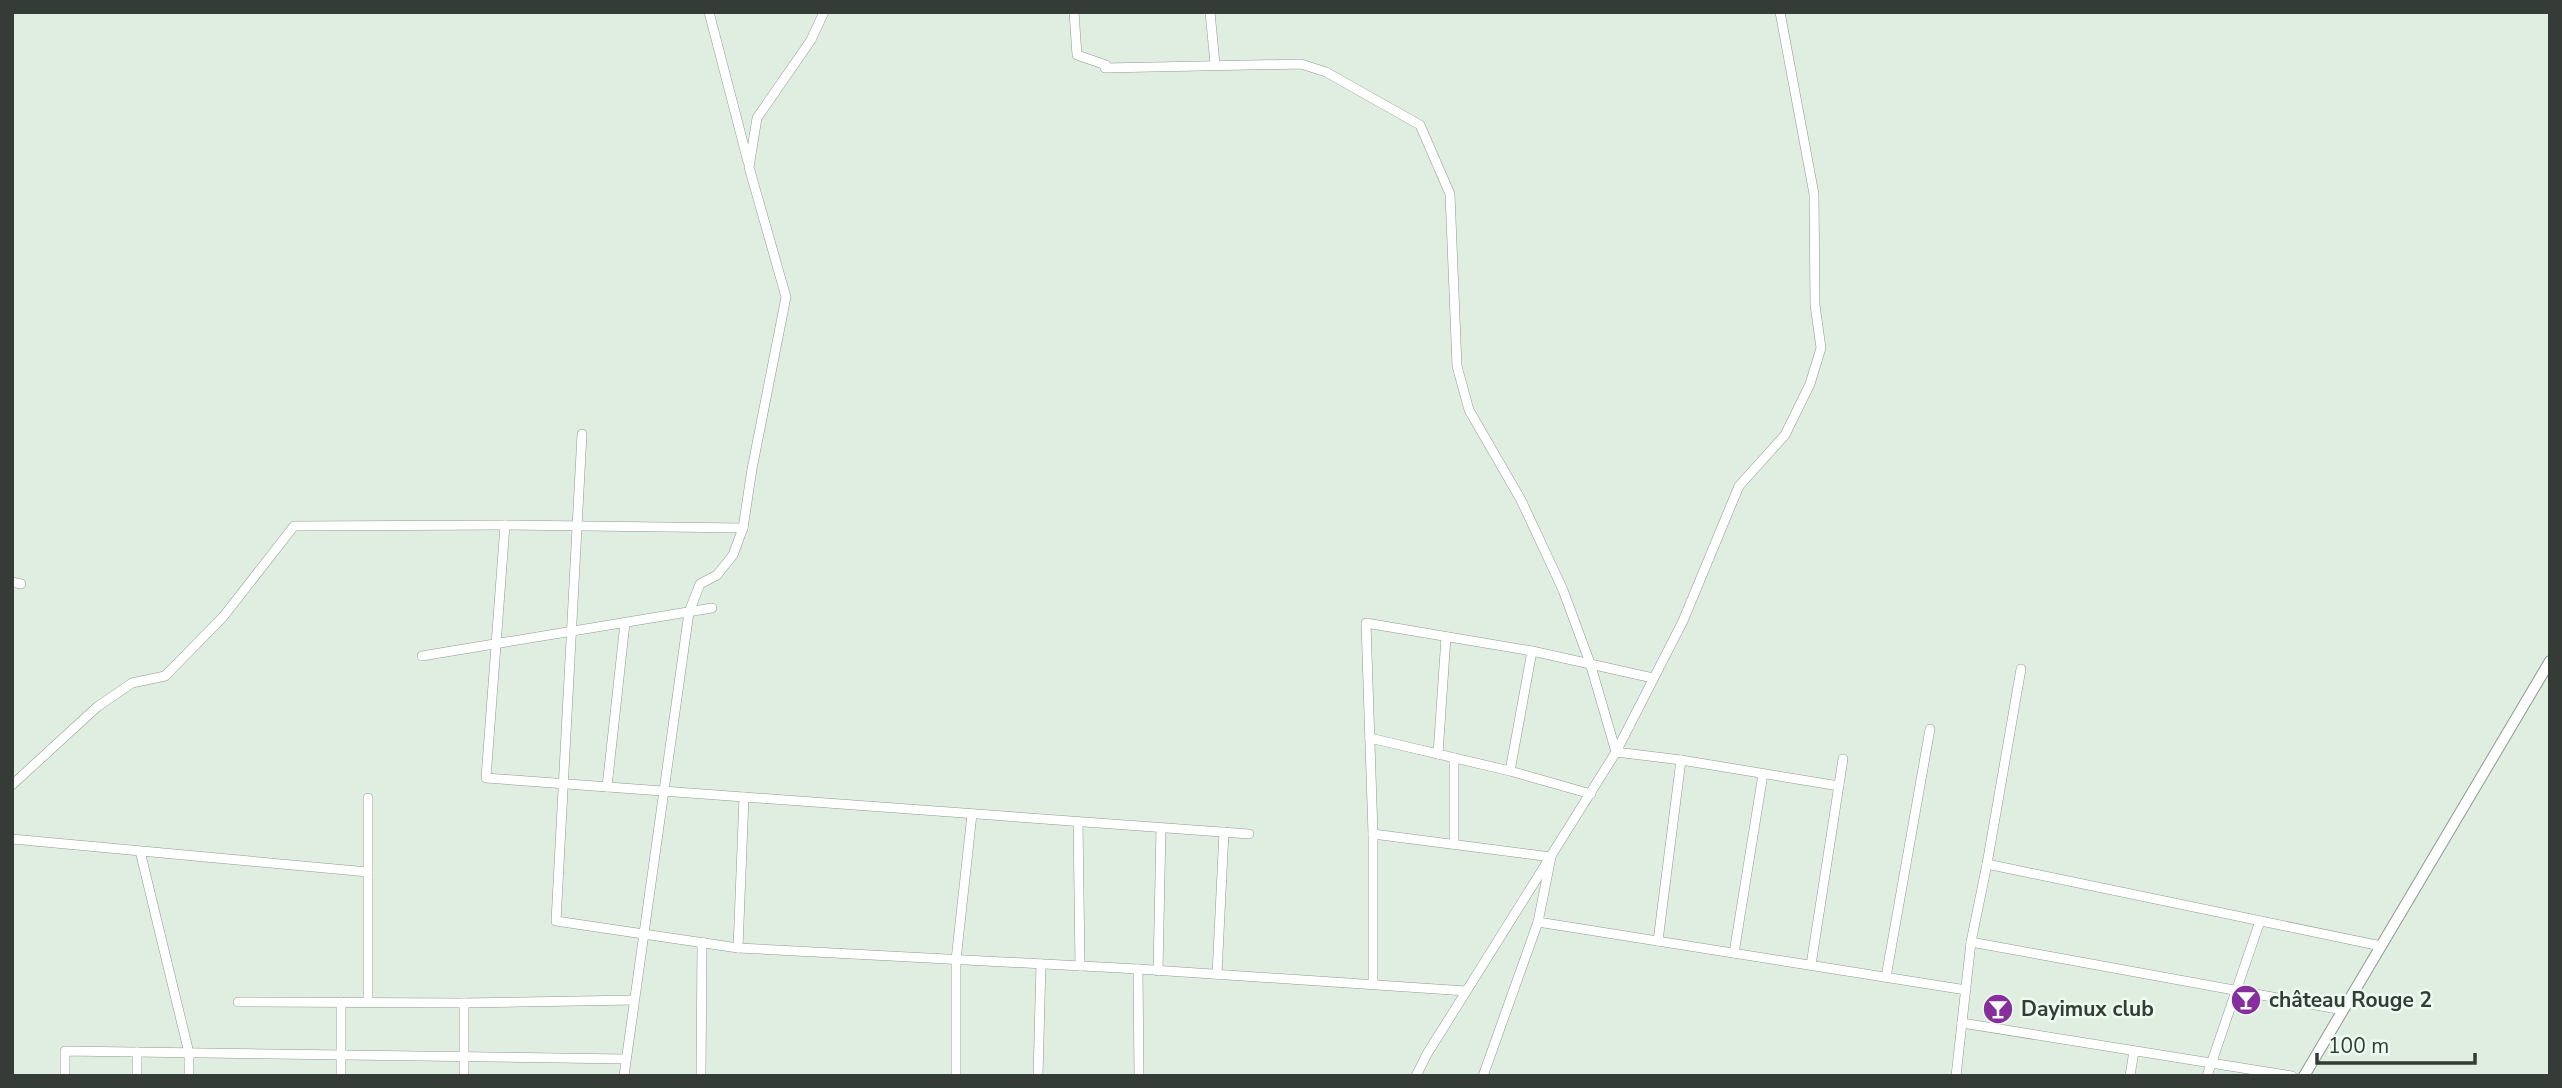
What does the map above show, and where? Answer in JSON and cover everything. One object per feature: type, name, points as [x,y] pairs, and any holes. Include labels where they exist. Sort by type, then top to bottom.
[{"type":"street","points":[[624,1076],[689,612],[700,584],[717,575],[733,555],[743,528],[786,297],[709,12]]},
{"type":"street","points":[[749,167],[757,118],[810,40],[824,12]]},
{"type":"street","points":[[1074,12],[1077,55],[1106,65],[1105,68],[1301,64],[1326,72],[1420,125],[1450,194],[1457,366],[1469,410],[1521,500],[1563,590],[1590,663],[1616,752]]},
{"type":"street","points":[[1210,12],[1215,64]]},
{"type":"street","points":[[1416,1076],[1466,991],[1616,752],[1683,621],[1739,486],[1785,435],[1810,384],[1821,348],[1815,305],[1814,194],[1780,12]]},
{"type":"street","points":[[582,434],[565,783],[555,921],[738,948],[1138,969],[1466,991]]},
{"type":"street","points":[[505,525],[486,778],[1249,834]]},
{"type":"street","points":[[12,785],[97,708],[132,683],[165,676],[223,617],[294,526],[743,528]]},
{"type":"street","points":[[422,656],[712,608]]},
{"type":"street","points":[[607,786],[625,622]]},
{"type":"street","points":[[1373,984],[1373,834],[1366,623],[1532,651],[1653,678]]},
{"type":"street","points":[[1438,754],[1446,637]]},
{"type":"street","points":[[1510,771],[1532,651]]},
{"type":"street","points":[[2304,1076],[2550,661]]},
{"type":"street","points":[[1956,1076],[1971,942],[2021,669]]},
{"type":"street","points":[[1886,977],[1930,729]]},
{"type":"street","points":[[1370,737],[1591,794]]},
{"type":"street","points":[[1616,752],[1839,786]]},
{"type":"street","points":[[1454,758],[1454,844]]},
{"type":"street","points":[[1811,965],[1843,759]]},
{"type":"street","points":[[1658,941],[1681,760]]},
{"type":"street","points":[[1734,953],[1763,774]]},
{"type":"street","points":[[738,948],[744,797]]},
{"type":"street","points":[[368,798],[368,1002]]},
{"type":"street","points":[[956,1076],[956,960],[972,814]]},
{"type":"street","points":[[1078,822],[1080,966]]},
{"type":"street","points":[[1158,971],[1161,828]]},
{"type":"street","points":[[1217,974],[1224,832]]},
{"type":"street","points":[[1373,834],[1551,857]]},
{"type":"street","points":[[12,839],[368,872]]},
{"type":"street","points":[[140,851],[190,1053],[189,1076]]},
{"type":"street","points":[[1483,1076],[1538,922],[1551,857]]},
{"type":"street","points":[[1987,863],[2381,946]]},
{"type":"street","points":[[2207,1076],[2260,921]]},
{"type":"street","points":[[1538,922],[1966,990]]},
{"type":"street","points":[[701,1076],[702,942]]},
{"type":"street","points":[[1971,942],[2343,1010]]},
{"type":"street","points":[[1038,1076],[1041,964]]},
{"type":"street","points":[[1138,969],[1139,1076]]},
{"type":"street","points":[[238,1002],[464,1003],[633,1000]]},
{"type":"street","points":[[341,1002],[341,1076]]},
{"type":"street","points":[[464,1003],[464,1076]]},
{"type":"street","points":[[1962,1023],[2292,1076]]},
{"type":"street","points":[[65,1076],[65,1051],[625,1059]]},
{"type":"street","points":[[2130,1076],[2134,1051]]},
{"type":"street","points":[[137,1052],[137,1076]]},
{"type":"place","name":"château Rouge 2","points":[[2246,1000]]},
{"type":"place","name":"Dayimux club","points":[[1998,1009]]}]
